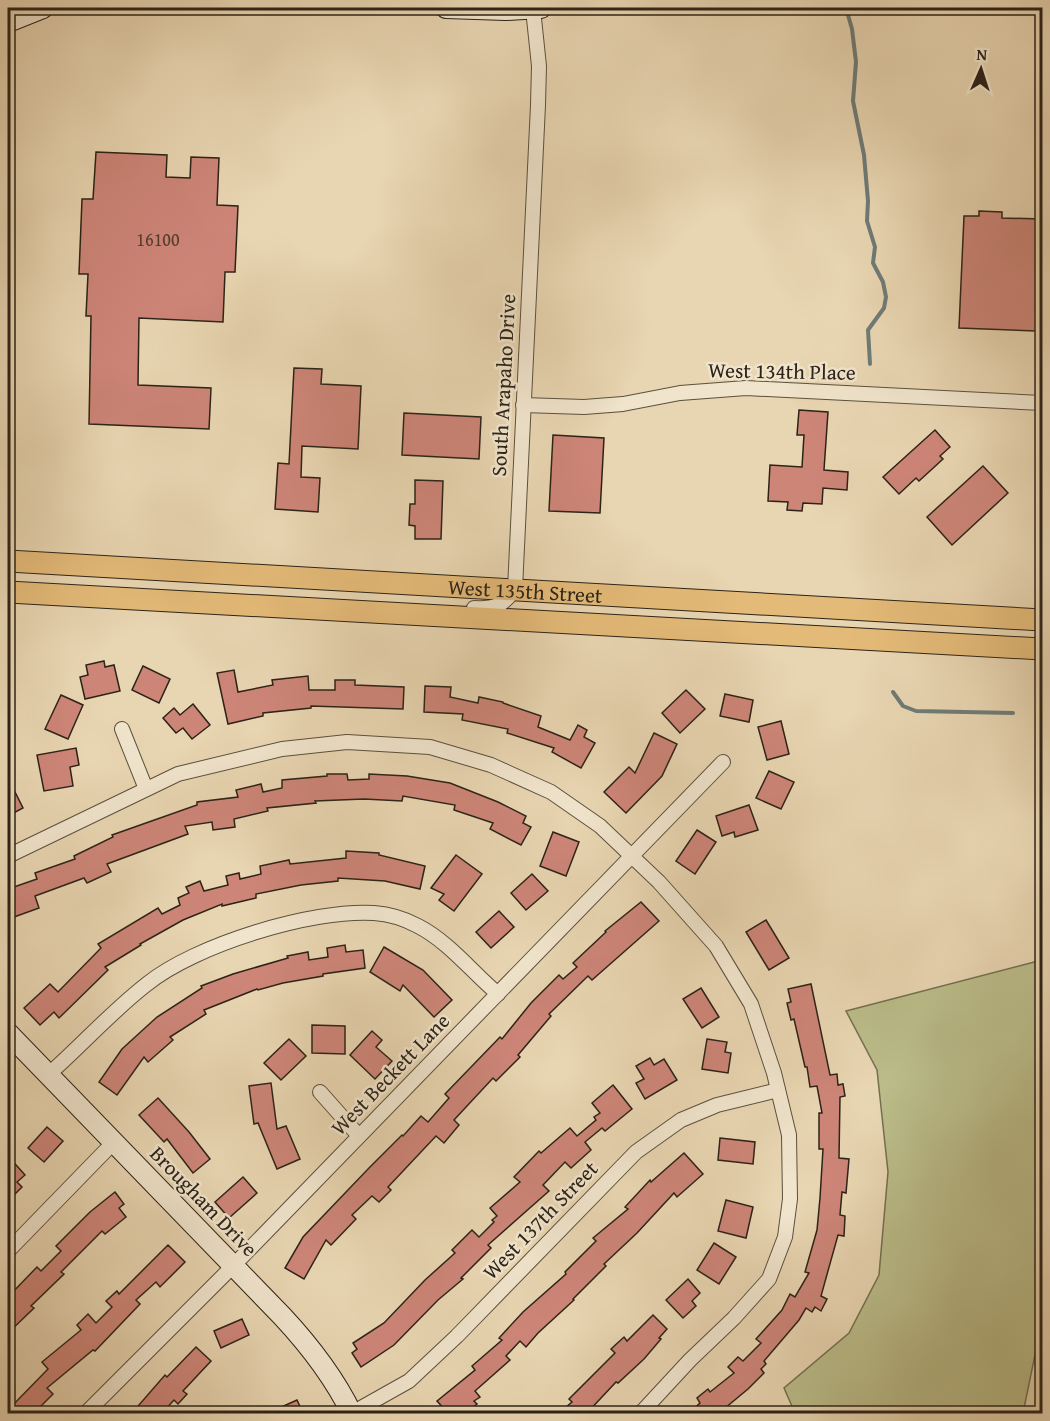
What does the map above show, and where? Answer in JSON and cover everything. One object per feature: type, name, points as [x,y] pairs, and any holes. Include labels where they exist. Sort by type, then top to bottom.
[{"type":"main road","name":"West 135th Street","points":[[8,561],[1042,620]]},
{"type":"main road","name":"West 135th Street","points":[[8,592],[1042,649]]},
{"type":"street","points":[[8,22],[43,8]]},
{"type":"street","points":[[446,8],[537,8]]},
{"type":"street","name":"South Arapaho Drive","points":[[515,589],[538,105],[537,8]]},
{"type":"street","name":"West 134th Place","points":[[523,405],[584,407],[623,404],[691,391],[746,388],[1042,403]]},
{"type":"street","points":[[350,612],[383,603],[489,609],[506,603],[515,589]]},
{"type":"street","points":[[122,729],[146,789]]},
{"type":"street","points":[[8,856],[178,774],[282,749],[347,742],[430,747],[491,765],[550,792],[600,826],[659,882],[716,946],[751,1004],[778,1090],[789,1135],[790,1199],[785,1237],[769,1279],[734,1318],[640,1413]]},
{"type":"street","name":"West Beckett Lane","points":[[85,1413],[234,1265],[723,762]]},
{"type":"street","points":[[49,1074],[147,984],[174,966],[239,938],[302,921],[364,914],[404,920],[440,940],[498,994]]},
{"type":"street","name":"Brougham Drive","points":[[8,1033],[312,1348],[339,1388],[352,1413]]},
{"type":"street","name":"West 137th Street","points":[[352,1413],[409,1381],[636,1152],[681,1120],[717,1105],[778,1090]]},
{"type":"street","points":[[320,1092],[359,1136]]},
{"type":"street","points":[[8,1251],[113,1143]]},
{"type":"green space","points":[[1042,960],[1042,1321],[1023,1413],[795,1413],[784,1388],[849,1333],[879,1275],[888,1172],[877,1070],[846,1011]]},
{"type":"building","points":[[96,152],[167,155],[166,177],[190,178],[191,157],[219,158],[217,205],[238,206],[235,272],[225,272],[223,322],[139,318],[138,385],[211,388],[209,429],[89,424],[91,316],[86,316],[88,274],[79,274],[82,199],[93,199]]},
{"type":"building","points":[[979,211],[1002,212],[1002,218],[1041,219],[1036,331],[959,328],[964,216],[979,216]]},
{"type":"building","points":[[294,368],[322,369],[321,384],[361,386],[358,449],[302,446],[301,477],[320,478],[318,512],[275,509],[278,463],[289,464]]},
{"type":"building","points":[[799,410],[828,412],[824,470],[848,472],[847,490],[823,488],[822,504],[803,503],[802,511],[787,510],[788,502],[768,501],[770,465],[802,467],[804,435],[797,435]]},
{"type":"building","points":[[404,413],[481,417],[479,459],[402,455]]},
{"type":"building","points":[[935,430],[950,447],[940,456],[943,459],[919,481],[916,478],[899,494],[883,477]]},
{"type":"building","points":[[553,435],[604,438],[600,513],[549,511]]},
{"type":"building","points":[[983,466],[1008,493],[952,545],[927,517]]},
{"type":"building","points":[[415,480],[443,481],[441,539],[415,539],[415,526],[409,525],[410,504],[415,504]]},
{"type":"building","points":[[104,661],[105,667],[114,665],[120,691],[85,699],[80,677],[88,675],[86,665]]},
{"type":"building","points":[[143,666],[170,679],[159,703],[132,690]]},
{"type":"building","points":[[234,670],[238,692],[273,685],[272,680],[308,676],[309,690],[335,690],[335,680],[355,680],[355,685],[404,687],[403,709],[311,706],[311,708],[263,713],[263,716],[228,724],[217,673]]},
{"type":"building","points":[[425,686],[451,687],[450,697],[478,703],[479,697],[503,702],[541,716],[538,727],[570,740],[578,725],[587,730],[584,737],[595,743],[581,768],[552,752],[554,748],[507,733],[508,729],[462,720],[463,714],[424,712]]},
{"type":"building","points":[[686,690],[705,709],[680,733],[662,713]]},
{"type":"building","points":[[725,694],[753,700],[749,722],[720,716]]},
{"type":"building","points":[[61,695],[83,705],[68,739],[45,729]]},
{"type":"building","points":[[193,704],[210,725],[192,739],[183,728],[176,733],[163,718],[174,708],[180,715]]},
{"type":"building","points":[[781,721],[789,754],[767,760],[758,727]]},
{"type":"building","points":[[654,733],[677,744],[662,776],[626,813],[604,792],[629,767],[635,773]]},
{"type":"building","points":[[76,748],[79,765],[70,767],[73,786],[44,791],[37,755]]},
{"type":"building","points":[[769,771],[794,782],[781,809],[756,798]]},
{"type":"building","points":[[327,774],[347,774],[348,780],[369,779],[369,774],[407,776],[450,783],[526,816],[523,823],[531,827],[521,845],[490,829],[493,823],[454,810],[455,805],[403,796],[402,801],[364,799],[315,801],[316,803],[267,808],[268,811],[234,819],[235,827],[213,830],[212,822],[185,826],[188,834],[107,864],[111,872],[87,883],[84,878],[35,896],[39,908],[14,917],[12,912],[8,914],[8,889],[37,879],[35,873],[75,859],[74,856],[113,837],[112,835],[197,805],[197,802],[238,797],[236,790],[261,784],[263,792],[282,788],[282,780],[327,776]]},
{"type":"building","points":[[8,778],[23,808],[8,816]]},
{"type":"building","points":[[749,805],[758,830],[735,837],[734,832],[722,836],[716,816]]},
{"type":"building","points":[[697,830],[716,842],[695,874],[676,861]]},
{"type":"building","points":[[553,832],[579,842],[566,876],[540,866]]},
{"type":"building","points":[[346,851],[379,853],[379,855],[425,866],[420,889],[385,881],[338,878],[338,881],[301,885],[256,894],[256,898],[222,906],[222,904],[183,920],[105,967],[108,970],[59,1018],[54,1012],[40,1025],[24,1008],[50,984],[58,992],[101,948],[98,944],[158,908],[162,914],[180,905],[178,898],[189,893],[186,887],[200,881],[204,891],[228,885],[226,876],[239,873],[240,879],[261,874],[260,866],[289,860],[290,864],[346,858]]},
{"type":"building","points":[[456,855],[482,874],[454,911],[439,900],[444,894],[431,888]]},
{"type":"building","points":[[532,874],[548,891],[526,910],[511,893]]},
{"type":"building","points":[[641,902],[659,921],[592,980],[588,976],[549,1014],[551,1016],[518,1055],[520,1057],[496,1081],[493,1078],[454,1120],[459,1125],[444,1143],[436,1136],[388,1187],[391,1190],[379,1202],[372,1196],[352,1215],[356,1219],[331,1245],[326,1240],[304,1279],[285,1268],[303,1237],[369,1168],[421,1116],[428,1122],[449,1098],[445,1094],[500,1037],[502,1039],[531,1003],[559,975],[563,979],[577,967],[573,963],[605,931]]},
{"type":"building","points":[[499,911],[514,927],[491,948],[476,932]]},
{"type":"building","points":[[766,920],[789,958],[769,970],[746,932]]},
{"type":"building","points":[[345,945],[346,952],[363,950],[365,968],[323,974],[323,976],[257,989],[204,1010],[206,1014],[170,1037],[173,1040],[148,1062],[144,1057],[117,1095],[99,1082],[122,1049],[157,1017],[202,988],[201,986],[288,958],[287,956],[308,952],[309,960],[328,957],[327,948]]},
{"type":"building","points":[[384,947],[423,970],[452,1000],[434,1017],[403,985],[400,991],[370,972]]},
{"type":"building","points":[[811,984],[830,1075],[837,1074],[838,1085],[843,1084],[845,1096],[840,1097],[839,1158],[849,1159],[846,1193],[842,1192],[840,1215],[845,1216],[844,1236],[838,1235],[821,1296],[827,1299],[821,1311],[815,1307],[812,1312],[806,1308],[799,1320],[764,1361],[766,1364],[761,1369],[764,1373],[719,1413],[689,1413],[700,1403],[697,1398],[708,1389],[710,1392],[734,1373],[728,1367],[738,1357],[743,1361],[761,1343],[756,1339],[782,1310],[790,1294],[795,1297],[809,1273],[805,1272],[817,1230],[820,1198],[823,1149],[819,1149],[819,1113],[822,1113],[817,1086],[810,1087],[794,1019],[791,1020],[787,1003],[791,1002],[788,989]]},
{"type":"building","points":[[701,988],[719,1017],[702,1028],[683,999]]},
{"type":"building","points":[[312,1025],[345,1026],[345,1054],[312,1053]]},
{"type":"building","points":[[372,1031],[382,1040],[376,1047],[392,1061],[375,1079],[350,1055]]},
{"type":"building","points":[[289,1039],[306,1056],[281,1080],[264,1063]]},
{"type":"building","points":[[707,1039],[727,1042],[725,1052],[731,1053],[728,1073],[702,1069]]},
{"type":"building","points":[[650,1058],[654,1065],[664,1059],[677,1080],[645,1099],[636,1083],[644,1079],[636,1066]]},
{"type":"building","points":[[271,1083],[277,1129],[286,1126],[300,1159],[277,1169],[258,1123],[254,1124],[249,1086]]},
{"type":"building","points":[[613,1085],[632,1109],[605,1131],[602,1128],[585,1142],[591,1150],[571,1168],[565,1162],[543,1185],[549,1191],[488,1245],[491,1248],[461,1278],[463,1279],[438,1300],[394,1345],[361,1367],[352,1353],[357,1349],[353,1343],[384,1323],[425,1280],[455,1253],[452,1250],[472,1230],[479,1237],[497,1216],[490,1208],[520,1182],[514,1177],[539,1151],[541,1153],[570,1128],[577,1136],[596,1120],[594,1117],[600,1113],[592,1103]]},
{"type":"building","points":[[158,1098],[210,1159],[193,1173],[167,1139],[164,1142],[139,1115]]},
{"type":"building","points":[[47,1127],[63,1141],[44,1162],[28,1148]]},
{"type":"building","points":[[720,1138],[755,1142],[753,1164],[718,1160]]},
{"type":"building","points":[[684,1153],[703,1174],[677,1197],[674,1193],[604,1264],[606,1266],[574,1300],[526,1347],[520,1341],[506,1356],[510,1360],[475,1391],[480,1397],[474,1401],[477,1404],[466,1413],[460,1413],[455,1407],[448,1413],[437,1401],[475,1370],[472,1366],[502,1340],[499,1338],[523,1312],[566,1274],[565,1272],[596,1241],[593,1238],[628,1209],[625,1207],[650,1180],[651,1182]]},
{"type":"building","points":[[8,1156],[25,1175],[17,1182],[22,1187],[8,1201]]},
{"type":"building","points":[[243,1177],[257,1193],[229,1218],[215,1202]]},
{"type":"building","points":[[115,1192],[124,1204],[119,1208],[126,1217],[105,1234],[102,1231],[61,1272],[64,1274],[31,1306],[34,1308],[8,1333],[8,1297],[37,1267],[41,1271],[61,1251],[56,1246],[90,1212]]},
{"type":"building","points":[[726,1200],[753,1207],[746,1238],[718,1231]]},
{"type":"building","points":[[714,1243],[736,1257],[719,1284],[697,1270]]},
{"type":"building","points":[[168,1245],[185,1262],[160,1287],[156,1282],[136,1300],[140,1304],[95,1351],[93,1350],[47,1388],[53,1394],[34,1413],[8,1413],[8,1410],[48,1369],[42,1362],[81,1330],[77,1325],[88,1314],[96,1323],[112,1307],[106,1301],[117,1291],[119,1294]]},
{"type":"building","points":[[688,1279],[700,1293],[692,1301],[696,1306],[683,1318],[666,1300]]},
{"type":"building","points":[[653,1315],[667,1329],[644,1359],[618,1383],[616,1382],[587,1413],[559,1413],[572,1402],[569,1399],[615,1353],[611,1349],[624,1337],[627,1341]]},
{"type":"building","points":[[242,1319],[249,1335],[221,1348],[214,1331]]},
{"type":"building","points":[[196,1347],[211,1361],[183,1391],[187,1394],[178,1404],[174,1400],[162,1413],[132,1413],[165,1375],[167,1377]]},
{"type":"building","points":[[297,1400],[303,1413],[268,1413]]},
{"type":"waterway","points":[[846,8],[852,29],[856,62],[853,101],[864,155],[868,201],[867,221],[875,247],[873,263],[883,282],[886,297],[884,308],[868,330],[870,364]]},
{"type":"waterway","points":[[893,692],[903,706],[916,711],[1013,713]]}]
